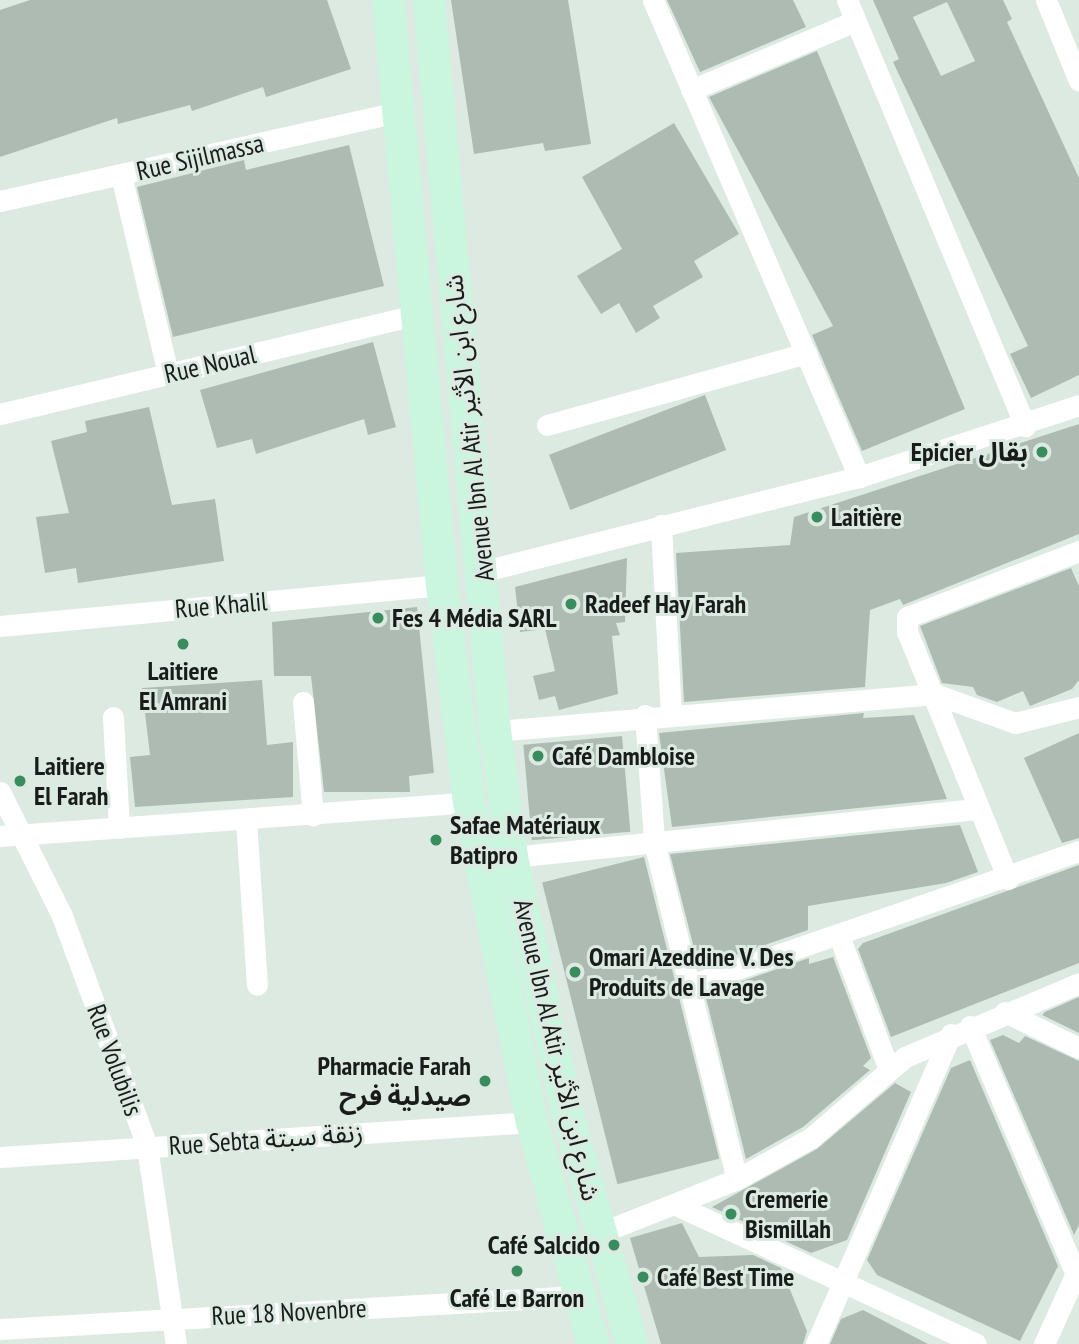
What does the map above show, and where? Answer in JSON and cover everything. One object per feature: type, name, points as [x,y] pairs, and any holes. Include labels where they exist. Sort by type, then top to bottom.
[{"type":"street","name":"Avenue Ibn Al Atir شارع ابن الأثير","points":[[388,0],[421,314],[442,585],[469,802],[532,1122],[593,1344]]},
{"type":"street","name":"Avenue Ibn Al Atir شارع ابن الأثير","points":[[429,0],[484,571],[495,731],[512,857],[600,1233],[632,1344]]},
{"type":"street","points":[[653,0],[859,477]]},
{"type":"street","points":[[847,0],[1025,426]]},
{"type":"street","points":[[1046,0],[1079,81]]},
{"type":"street","points":[[691,90],[855,21]]},
{"type":"street","name":"Rue Sijilmassa","points":[[0,201],[399,112]]},
{"type":"street","points":[[121,175],[168,374]]},
{"type":"street","name":"Rue Noual","points":[[0,414],[421,314]]},
{"type":"street","points":[[547,425],[806,353]]},
{"type":"street","points":[[484,571],[859,477],[1025,426],[1079,405]]},
{"type":"street","points":[[661,525],[671,713]]},
{"type":"street","points":[[1008,879],[935,694],[907,632],[907,617],[1079,551]]},
{"type":"street","name":"Rue Khalil","points":[[0,626],[442,585]]},
{"type":"street","points":[[495,731],[645,715],[935,694],[1015,723],[1079,707]]},
{"type":"street","points":[[303,702],[313,816]]},
{"type":"street","points":[[645,715],[654,842],[737,1179]]},
{"type":"street","points":[[113,717],[119,828]]},
{"type":"street","name":"Rue Volubilis","points":[[0,792],[26,835],[62,916],[147,1146],[175,1318],[176,1344]]},
{"type":"street","points":[[0,836],[313,816],[469,802]]},
{"type":"street","points":[[512,857],[979,809]]},
{"type":"street","points":[[246,820],[257,985]]},
{"type":"street","points":[[690,985],[1008,879],[1079,851]]},
{"type":"street","points":[[839,936],[889,1070]]},
{"type":"street","points":[[600,1233],[678,1206],[737,1179],[818,1133],[889,1070],[961,1030],[1079,983]]},
{"type":"street","points":[[1005,1012],[1079,1048]]},
{"type":"street","points":[[961,1030],[1076,1279],[1044,1344]]},
{"type":"street","points":[[816,1344],[961,1030]]},
{"type":"street","name":"Rue Sebta زنقة سبتة","points":[[0,1157],[532,1122]]},
{"type":"street","points":[[678,1206],[976,1344]]},
{"type":"street","name":"Rue 18 Novenbre","points":[[0,1329],[578,1296]]},
{"type":"building","points":[[30,0],[327,0],[351,69],[266,97],[263,87],[192,111],[190,105],[118,124],[117,118],[0,157],[0,10]]},
{"type":"building","points":[[451,0],[568,0],[591,144],[545,151],[543,143],[474,154]]},
{"type":"building","points":[[667,0],[793,0],[806,27],[700,72]]},
{"type":"building","points":[[873,0],[1003,0],[1012,19],[1007,22],[1079,178],[1079,375],[1031,398],[1010,354],[1028,346],[893,62],[899,59]],"holes":[[[947,2],[975,61],[941,76],[913,17]]]},
{"type":"building","points":[[817,51],[965,409],[862,451],[812,335],[833,326],[709,97]]},
{"type":"building","points":[[674,123],[739,234],[694,261],[703,277],[653,306],[660,318],[636,333],[619,303],[601,314],[577,276],[622,249],[582,177]]},
{"type":"building","points":[[349,145],[384,286],[173,337],[137,187],[244,160],[246,170]]},
{"type":"building","points":[[373,342],[396,427],[368,435],[364,419],[256,454],[252,439],[217,448],[200,390]]},
{"type":"building","points":[[705,395],[726,450],[570,510],[549,455]]},
{"type":"building","points":[[149,407],[172,505],[215,499],[224,561],[78,583],[76,568],[45,573],[36,517],[69,513],[51,441],[87,432],[85,421]]},
{"type":"building","points":[[1079,424],[1079,534],[903,605],[900,599],[870,610],[865,687],[684,702],[676,553],[790,545],[794,517]]},
{"type":"building","points":[[627,558],[625,622],[616,623],[620,635],[612,636],[618,694],[559,710],[555,696],[539,700],[533,676],[555,671],[545,629],[520,632],[515,587]]},
{"type":"building","points":[[1071,568],[1079,586],[1079,680],[1072,689],[1030,706],[1023,691],[997,702],[977,695],[973,687],[942,683],[920,626]]},
{"type":"building","points":[[417,607],[434,773],[409,776],[410,792],[324,792],[311,676],[274,676],[272,622]]},
{"type":"building","points":[[262,680],[267,745],[293,742],[293,797],[135,807],[130,757],[150,755],[142,688]]},
{"type":"building","points":[[864,713],[863,718],[914,715],[947,799],[672,827],[659,733]]},
{"type":"building","points":[[1079,733],[1079,838],[1062,843],[1024,758]]},
{"type":"building","points":[[622,736],[630,832],[532,840],[523,745]]},
{"type":"building","points":[[960,825],[978,872],[946,883],[808,906],[808,930],[699,968],[670,854]]},
{"type":"building","points":[[644,857],[719,1159],[617,1184],[542,882]]},
{"type":"building","points":[[1079,865],[1079,963],[891,1037],[858,949],[863,943]]},
{"type":"building","points":[[833,957],[871,1058],[863,1066],[870,1070],[803,1127],[746,1159],[705,994],[809,958],[809,964]]},
{"type":"building","points":[[1079,997],[1079,1033],[1042,1015],[1045,1012]]},
{"type":"building","points":[[1003,1035],[1019,1043],[1025,1036],[1079,1061],[1079,1225],[1074,1235],[990,1040]]},
{"type":"building","points":[[970,1060],[1058,1266],[1020,1341],[877,1275],[867,1260],[951,1068]]},
{"type":"building","points":[[895,1083],[911,1092],[847,1240],[811,1253],[712,1207],[817,1149]]},
{"type":"building","points":[[682,1223],[699,1257],[753,1255],[781,1268],[807,1331],[803,1344],[661,1344],[630,1238]]},
{"type":"building","points":[[863,1310],[928,1344],[830,1344],[841,1319]]},
{"type":"place","name":"Epicier بقال","points":[[1042,452]]},
{"type":"place","name":"Laitière","points":[[817,517]]},
{"type":"place","name":"Radeef Hay Farah","points":[[571,604]]},
{"type":"place","name":"Fes 4 Média SARL","points":[[378,618]]},
{"type":"place","name":"Laitiere El Amrani","points":[[183,644]]},
{"type":"place","name":"Café Dambloise","points":[[538,756]]},
{"type":"place","name":"Laitiere El Farah","points":[[20,781]]},
{"type":"place","name":"Safae Matériaux Batipro","points":[[436,840]]},
{"type":"place","name":"Omari Azeddine V. Des Produits de Lavage","points":[[575,972]]},
{"type":"place","name":"Pharmacie Farah صيدلية فرح","points":[[485,1081]]},
{"type":"place","name":"Cremerie Bismillah","points":[[731,1214]]},
{"type":"place","name":"Café Salcido","points":[[614,1245]]},
{"type":"place","name":"Café Le Barron","points":[[517,1271]]},
{"type":"place","name":"Café Best Time","points":[[643,1277]]}]
